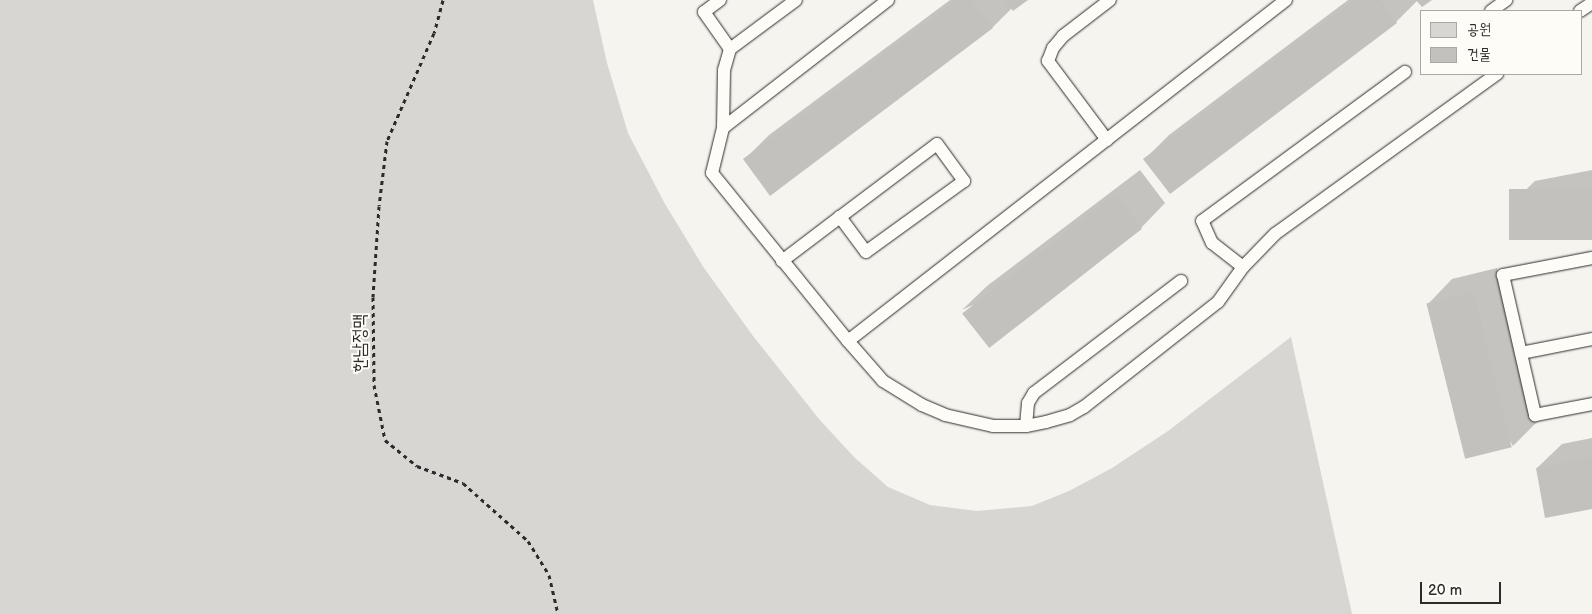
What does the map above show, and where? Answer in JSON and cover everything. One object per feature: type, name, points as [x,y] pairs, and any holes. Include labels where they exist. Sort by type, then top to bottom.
[{"type":"lane","points":[[720,0],[704,12],[730,49]]},
{"type":"lane","points":[[796,0],[730,49],[724,70],[722,128],[712,172],[782,261],[883,381],[922,406],[969,422],[993,426],[1026,426],[1070,415],[1084,407],[1218,302],[1243,267],[1274,234],[1480,79],[1494,75]]},
{"type":"lane","points":[[722,128],[888,0]]},
{"type":"lane","points":[[1107,140],[1048,61],[1052,48],[1063,36],[1110,0]]},
{"type":"lane","points":[[848,341],[1286,0]]},
{"type":"lane","points":[[1492,10],[1506,0]]},
{"type":"lane","points":[[1582,10],[1592,3]]},
{"type":"lane","points":[[1243,267],[1212,243],[1202,221],[1405,72]]},
{"type":"lane","points":[[782,261],[840,217],[937,144],[964,181],[866,252],[840,217]]},
{"type":"lane","points":[[1592,258],[1503,275],[1535,415],[1592,404]]},
{"type":"lane","points":[[1026,426],[1028,403],[1034,393],[1181,281]]},
{"type":"lane","points":[[1521,353],[1592,339]]},
{"type":"path","name":"한남정맥","points":[[444,0],[434,33],[387,141],[379,206],[374,288],[374,385],[385,440],[417,466],[463,483],[528,542],[549,575],[558,614]]},
{"type":"green space","points":[[0,0],[593,0],[607,63],[628,133],[665,204],[704,268],[753,336],[819,419],[854,457],[888,487],[930,505],[977,511],[1032,506],[1069,491],[1112,468],[1168,431],[1291,337],[1352,614],[0,614]]},
{"type":"building","points":[[956,0],[972,0],[993,28],[770,196],[743,159]]},
{"type":"building","points":[[1004,0],[1028,0],[1013,11]]},
{"type":"building","points":[[1354,0],[1380,0],[1397,23],[1170,194],[1143,159]]},
{"type":"building","points":[[1416,0],[1432,0],[1422,7]]},
{"type":"building","points":[[1509,189],[1592,189],[1592,240],[1509,240]]},
{"type":"building","points":[[1115,194],[1142,229],[989,348],[962,313]]},
{"type":"building","points":[[1473,292],[1512,447],[1465,459],[1426,304]]},
{"type":"building","points":[[1592,457],[1592,509],[1545,518],[1536,468]]}]
